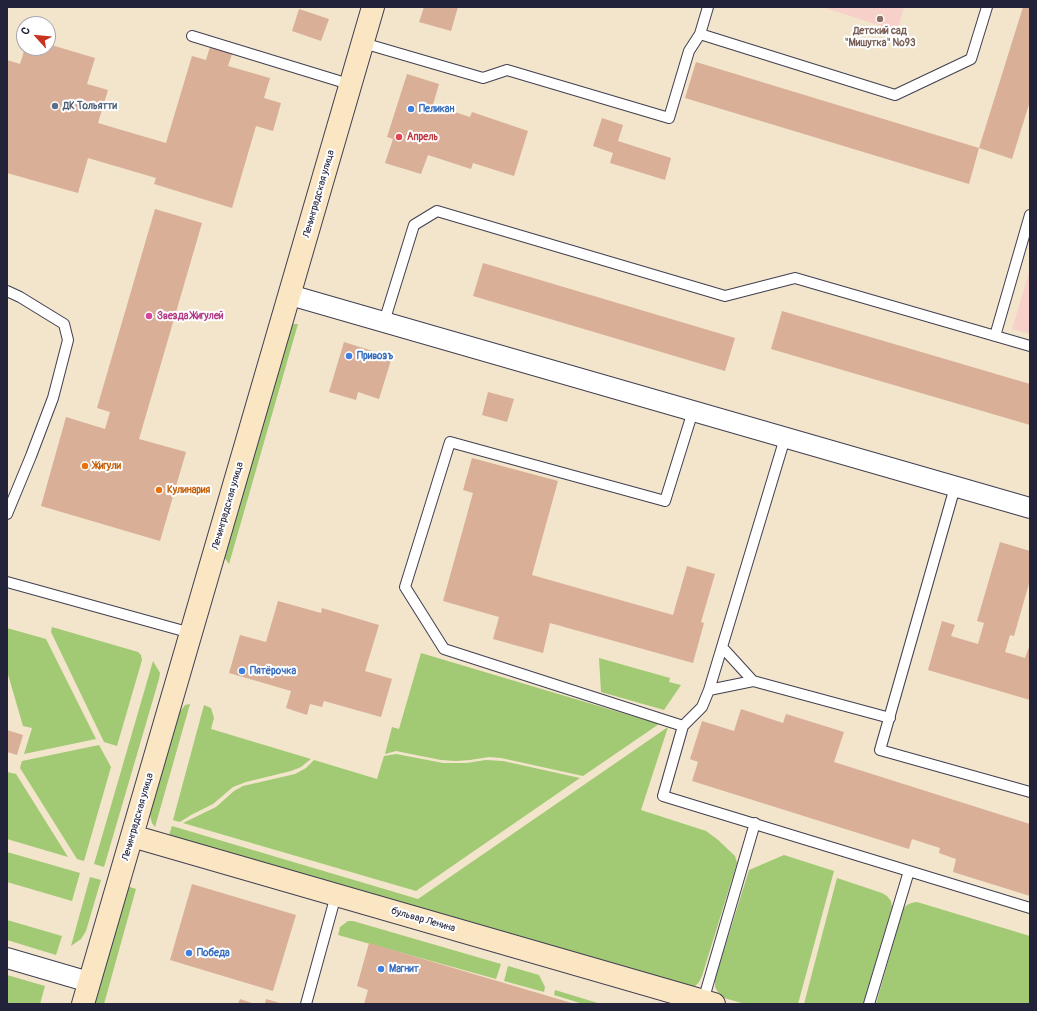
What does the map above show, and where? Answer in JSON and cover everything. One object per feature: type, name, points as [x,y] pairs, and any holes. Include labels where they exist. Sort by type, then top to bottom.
[{"type":"street","name":"Ленинградская улица","points":[[83,1004],[373,7]]},
{"type":"street","points":[[290,294],[955,487],[1029,506]]},
{"type":"street","name":"бульвар Ленина","points":[[132,836],[709,1002]]},
{"type":"street","points":[[7,958],[89,982]]},
{"type":"lane","points":[[362,43],[483,78],[507,70],[669,118],[689,51],[700,34],[708,7]]},
{"type":"lane","points":[[700,34],[895,95],[971,59],[987,7]]},
{"type":"lane","points":[[192,36],[339,81]]},
{"type":"lane","points":[[384,322],[414,225],[437,211],[724,296],[795,278],[1030,346]]},
{"type":"lane","points":[[995,336],[1030,216]]},
{"type":"lane","points":[[7,291],[20,297],[64,324],[68,340],[53,398],[7,514]]},
{"type":"lane","points":[[683,726],[444,649],[405,588],[450,442],[665,501],[693,411]]},
{"type":"lane","points":[[785,438],[709,690],[702,707],[683,726],[663,796],[1030,908]]},
{"type":"lane","points":[[955,487],[880,750],[1030,792]]},
{"type":"lane","points":[[7,582],[191,633]]},
{"type":"lane","points":[[722,647],[753,681]]},
{"type":"lane","points":[[709,690],[753,681],[890,718]]},
{"type":"lane","points":[[709,1002],[755,824]]},
{"type":"lane","points":[[869,1004],[909,871]]},
{"type":"lane","points":[[306,1004],[336,895]]},
{"type":"shaded area","name":"Детский сад \"Мишутка\" №93","points":[[822,7],[904,7],[897,31]]},
{"type":"shaded area","points":[[1030,269],[1030,334],[1012,329]]},
{"type":"green space","points":[[292,324],[298,324],[229,564],[224,557]]},
{"type":"green space","points":[[52,627],[138,652],[141,655],[142,660],[117,746],[104,742],[51,632]]},
{"type":"green space","points":[[7,628],[46,639],[96,739],[24,754],[32,728],[23,726],[7,671]]},
{"type":"green space","points":[[421,653],[659,724],[583,776],[501,758],[489,757],[456,761],[441,760],[396,751],[385,754],[392,727],[399,729]]},
{"type":"green space","points":[[599,658],[670,678],[669,682],[681,685],[664,710],[601,692]]},
{"type":"green space","points":[[153,661],[160,673],[159,679],[104,867],[94,864]]},
{"type":"green space","points":[[190,704],[155,827],[152,823],[149,812],[179,713],[185,705]]},
{"type":"green space","points":[[204,705],[211,708],[214,718],[211,729],[311,759],[301,767],[291,771],[246,782],[233,787],[213,804],[180,822],[173,820]]},
{"type":"green space","points":[[668,727],[641,810],[706,831],[735,856],[737,863],[702,976],[694,987],[689,988],[169,835],[172,826],[418,899]]},
{"type":"green space","points":[[99,745],[111,767],[84,861],[77,859],[20,768],[22,761]]},
{"type":"green space","points":[[396,754],[443,763],[466,763],[486,760],[503,761],[580,778],[416,891],[183,823],[216,807],[234,791],[243,786],[295,774],[306,768],[314,760],[377,779],[384,756]]},
{"type":"green space","points":[[7,772],[16,774],[68,857],[7,839]]},
{"type":"green space","points":[[7,852],[80,873],[72,901],[7,882]]},
{"type":"green space","points":[[784,855],[834,871],[798,1004],[745,1004],[724,998],[719,994],[715,987],[715,979],[749,870]]},
{"type":"green space","points":[[90,877],[101,880],[86,931],[81,939],[71,946]]},
{"type":"green space","points":[[837,878],[882,893],[891,901],[892,907],[863,1004],[804,1004]]},
{"type":"green space","points":[[124,885],[136,889],[104,1004],[91,1004]]},
{"type":"green space","points":[[917,902],[1030,936],[1030,1004],[876,1004],[903,909],[911,903]]},
{"type":"green space","points":[[7,920],[62,936],[56,955],[7,940]]},
{"type":"green space","points":[[348,921],[353,921],[501,964],[496,979],[338,935],[340,927]]},
{"type":"green space","points":[[508,966],[539,975],[545,987],[544,992],[504,981]]},
{"type":"green space","points":[[7,975],[45,986],[40,1004],[7,1004]]},
{"type":"green space","points":[[555,990],[601,1004],[583,1004],[554,995]]},
{"type":"building","points":[[424,7],[458,7],[451,31],[419,22]]},
{"type":"building","points":[[1023,7],[1030,7],[1030,101],[1012,159],[979,148]]},
{"type":"building","points":[[299,9],[329,19],[321,41],[292,31]]},
{"type":"building","points":[[56,46],[95,58],[87,84],[108,90],[98,123],[166,143],[192,56],[206,60],[210,47],[232,54],[228,66],[270,78],[264,98],[281,103],[273,131],[256,126],[232,208],[154,184],[156,178],[88,158],[78,193],[7,173],[7,60],[20,64],[22,56],[56,56]]},
{"type":"building","points":[[696,62],[979,148],[969,184],[685,98]]},
{"type":"building","points":[[407,74],[439,84],[433,105],[470,117],[472,112],[528,131],[514,176],[473,163],[471,169],[428,155],[421,174],[385,163],[393,139],[387,137]]},
{"type":"building","points":[[602,118],[623,125],[618,141],[671,158],[665,180],[610,163],[613,153],[593,146]]},
{"type":"building","points":[[155,209],[202,223],[139,439],[186,452],[160,541],[41,506],[66,417],[105,429],[110,412],[97,408]]},
{"type":"building","points":[[483,263],[735,338],[725,371],[473,296]]},
{"type":"building","points":[[782,311],[1030,384],[1030,425],[771,349]]},
{"type":"building","points":[[344,342],[392,357],[379,399],[358,392],[356,400],[329,392]]},
{"type":"building","points":[[488,392],[514,399],[507,422],[482,415]]},
{"type":"building","points":[[472,458],[558,481],[532,575],[673,615],[687,566],[715,574],[701,622],[704,623],[693,663],[550,623],[543,653],[493,639],[499,617],[443,601],[473,493],[463,490]]},
{"type":"building","points":[[1000,542],[1030,551],[1030,580],[1014,636],[1010,635],[1005,652],[1025,658],[1030,647],[1030,700],[928,670],[942,621],[955,625],[951,636],[978,644],[984,623],[977,621]]},
{"type":"building","points":[[278,601],[321,613],[322,608],[379,625],[365,671],[392,679],[381,717],[324,701],[322,707],[310,704],[307,715],[286,708],[291,691],[229,673],[240,635],[266,642]]},
{"type":"building","points":[[741,709],[783,723],[786,714],[844,732],[834,762],[1030,824],[1030,896],[953,872],[956,859],[939,853],[940,848],[912,839],[909,849],[692,781],[698,762],[690,759],[702,721],[734,731]]},
{"type":"building","points":[[7,730],[23,735],[17,755],[7,752]]},
{"type":"building","points":[[192,884],[296,915],[273,991],[170,960]]},
{"type":"building","points":[[369,943],[575,1004],[364,1004],[368,990],[357,986]]},
{"type":"building","points":[[240,999],[255,1004],[238,1004]]},
{"type":"building","points":[[266,999],[283,1004],[265,1004]]},
{"type":"place","name":"Детский сад \"Мишутка\" №93","points":[[880,19]]},
{"type":"place","name":"ДК Тольятти","points":[[55,106]]},
{"type":"place","name":"Пеликан","points":[[411,109]]},
{"type":"place","name":"Апрель","points":[[399,137]]},
{"type":"place","name":"Звезда Жигулей","points":[[149,316]]},
{"type":"place","name":"Привозъ","points":[[349,356]]},
{"type":"place","name":"Жигули","points":[[85,466]]},
{"type":"place","name":"Кулинария","points":[[159,490]]},
{"type":"place","name":"Пятёрочка","points":[[242,671]]},
{"type":"place","name":"Победа","points":[[189,953]]},
{"type":"place","name":"Магнит","points":[[381,969]]}]
